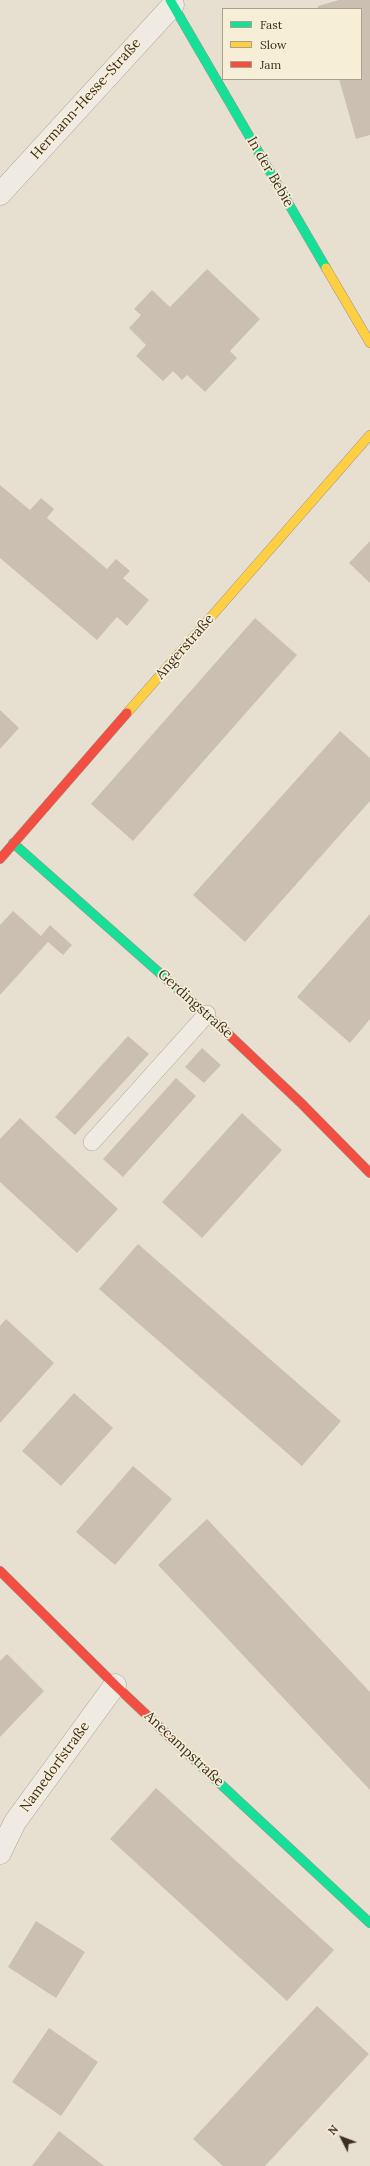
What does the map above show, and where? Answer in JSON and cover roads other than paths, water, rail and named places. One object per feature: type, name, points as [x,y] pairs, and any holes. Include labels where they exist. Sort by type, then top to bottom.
[{"type":"street","name":"Hermann-Hesse-Straße","points":[[0,194],[172,2]]},
{"type":"street","name":"In der Bebie","points":[[172,2],[370,343]]},
{"type":"street","name":"Angerstraße","points":[[0,858],[370,435]]},
{"type":"street","name":"Gerdingstraße","points":[[13,843],[207,1014],[301,1103],[370,1173]]},
{"type":"street","name":"Anecampstraße","points":[[0,1572],[115,1685],[370,1923]]},
{"type":"street","name":"Namedorfstraße","points":[[0,1853],[15,1822],[115,1685]]},
{"type":"lane","points":[[92,1142],[207,1014]]}]
